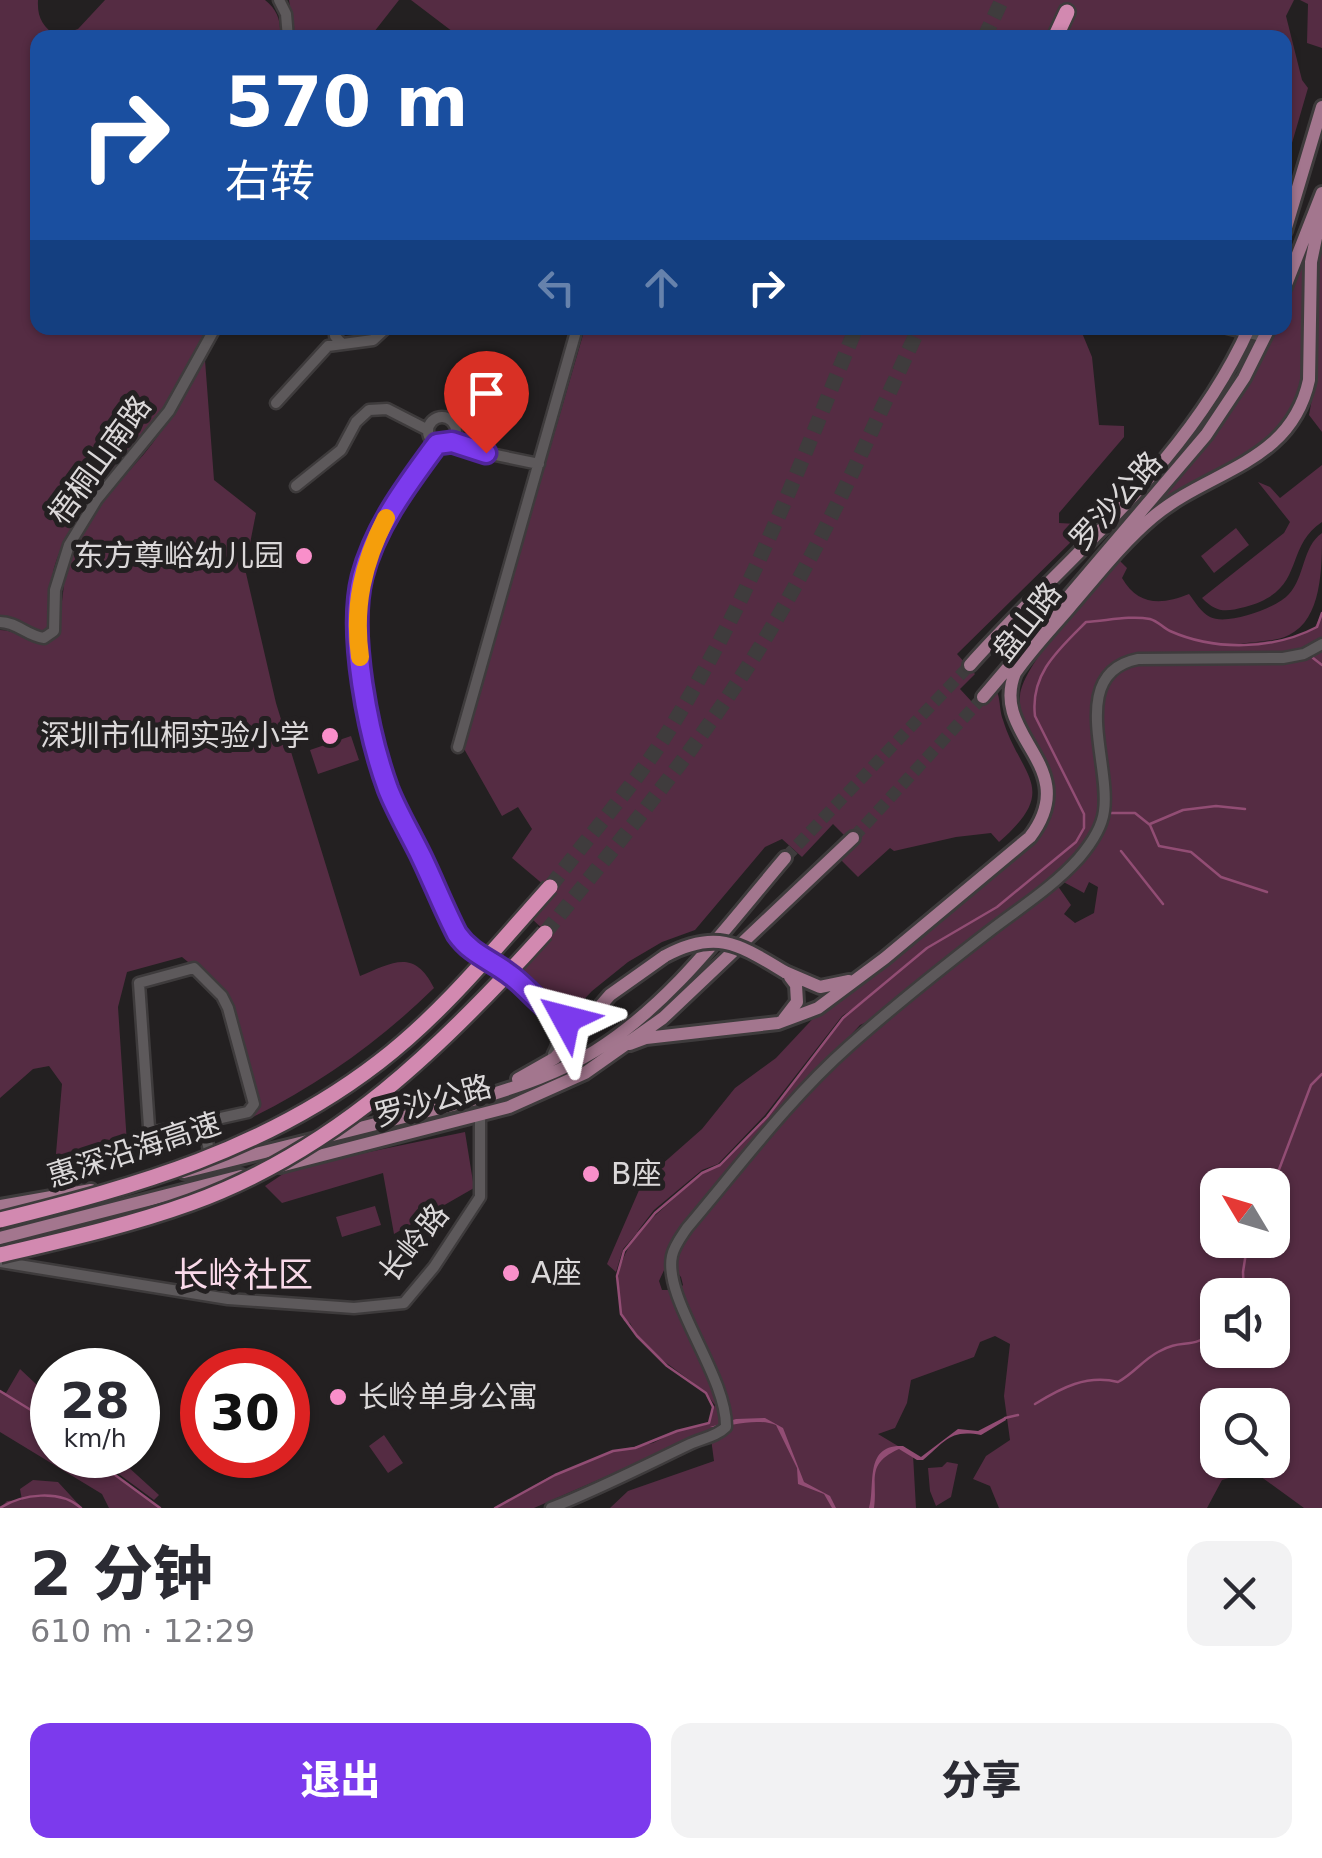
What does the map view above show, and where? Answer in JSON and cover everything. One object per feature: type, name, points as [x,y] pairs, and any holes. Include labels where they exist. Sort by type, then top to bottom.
[{"type":"highway","points":[[1059,30],[1067,12]]},
{"type":"highway","name":"惠深沿海高速","points":[[0,1220],[187,1168],[255,1138],[322,1101],[382,1060],[420,1026],[550,887]]},
{"type":"highway","name":"惠深沿海高速","points":[[0,1258],[190,1204],[311,1144],[402,1080],[545,933]]},
{"type":"main road","points":[[1292,208],[1322,108]]},
{"type":"main road","points":[[1292,269],[1322,192]]},
{"type":"main road","name":"盘山路","points":[[630,1044],[646,1038],[778,1023],[818,1008],[1018,850],[1040,824],[1048,796],[1047,780],[1037,755],[1014,721],[1008,696],[1010,684],[1021,664],[1145,524],[1187,492],[1267,449],[1299,412],[1309,380],[1310,262],[1322,209]]},
{"type":"main road","name":"罗沙公路","points":[[970,665],[1160,465],[1210,396],[1245,335]]},
{"type":"main road","name":"罗沙公路","points":[[983,697],[1206,435],[1244,378],[1266,335]]},
{"type":"main road","name":"罗沙公路","points":[[0,1238],[480,1116],[566,1083],[630,1044],[676,1006],[853,838]]},
{"type":"main road","name":"罗沙公路","points":[[0,1206],[212,1166],[480,1098],[568,1066],[628,1027],[681,979],[785,858]]},
{"type":"main road","name":"盘山路","points":[[605,1000],[665,956],[688,945],[721,940],[812,985],[829,986],[849,980],[874,966]]},
{"type":"main road","points":[[778,1023],[792,1013],[797,1002],[796,985],[786,972]]},
{"type":"main road","points":[[480,1098],[560,1053],[605,1000]]},
{"type":"street","points":[[279,0],[287,30]]},
{"type":"street","name":"梧桐山南路","points":[[0,622],[16,625],[38,638],[54,630],[55,590],[69,544],[105,488],[169,410],[211,335]]},
{"type":"street","points":[[335,335],[341,344]]},
{"type":"street","points":[[276,403],[328,346],[373,340],[378,335]]},
{"type":"street","points":[[458,746],[575,335]]},
{"type":"street","points":[[296,486],[341,450],[356,422],[369,410],[388,409],[428,430],[437,444]]},
{"type":"street","points":[[428,430],[437,418],[451,419],[456,427],[452,442]]},
{"type":"street","points":[[539,464],[452,442],[437,444],[388,515],[362,578],[356,627],[371,723],[388,789],[457,934],[472,950],[510,974],[562,1018],[574,1020],[589,1014],[605,1000]]},
{"type":"street","points":[[551,1508],[718,1434],[726,1424],[709,1364],[674,1284],[674,1249],[687,1228],[784,1114],[850,1044],[1058,879],[1091,843],[1104,811],[1097,712],[1099,690],[1106,674],[1138,659],[1283,658],[1304,654],[1322,644]]},
{"type":"street","points":[[194,968],[222,996],[228,1008],[254,1104],[248,1112],[204,1122],[154,1132],[149,1127],[139,983],[194,968]]},
{"type":"street","points":[[542,1066],[559,1040],[548,1009]]},
{"type":"street","name":"长岭路","points":[[0,1258],[228,1299],[354,1308],[404,1304],[434,1267],[480,1197],[480,1116]]},
{"type":"street","points":[[204,1122],[212,1166]]},
{"type":"shaded area","points":[[0,0],[38,0],[42,21],[49,30],[30,30],[30,335],[205,335],[159,416],[71,529],[54,568],[49,630],[37,632],[0,618]]},
{"type":"shaded area","points":[[105,0],[265,0],[276,12],[280,30],[75,30]]},
{"type":"shaded area","points":[[289,0],[399,0],[376,30],[293,30]]},
{"type":"shaded area","points":[[411,0],[1294,0],[1286,16],[1290,30],[450,30]]},
{"type":"shaded area","points":[[1300,0],[1322,0],[1322,48],[1307,43],[1308,4]]},
{"type":"shaded area","points":[[1292,40],[1302,80],[1308,88],[1292,143]]},
{"type":"shaded area","points":[[1322,238],[1322,432],[1309,415]]},
{"type":"shaded area","points":[[1308,246],[1307,359],[1302,392],[1294,410],[1270,438],[1178,493],[1122,541],[1166,489],[1269,335],[1292,335],[1292,283]]},
{"type":"shaded area","points":[[583,335],[1083,335],[1092,357],[1099,425],[1124,426],[1124,437],[1059,513],[1059,523],[1077,524],[1078,535],[957,654],[975,674],[960,689],[973,703],[992,684],[995,688],[1003,720],[1031,782],[1028,808],[999,842],[991,833],[894,851],[890,848],[858,877],[835,854],[848,839],[833,824],[802,857],[782,839],[765,847],[695,930],[662,942],[628,962],[572,1012],[560,1015],[513,974],[550,936],[530,917],[551,891],[512,858],[532,829],[518,807],[502,816],[463,747]]},
{"type":"shaded area","points":[[205,360],[214,480],[256,513],[245,569],[276,703],[360,976],[392,964],[410,963],[426,975],[434,988],[348,1060],[251,1118],[223,991],[182,957],[127,972],[118,1007],[127,1144],[55,1165],[62,1084],[49,1066],[33,1069],[0,1098],[0,630],[45,642],[52,633],[60,611],[68,560],[80,535],[152,444]]},
{"type":"shaded area","points":[[1322,465],[1322,522],[1302,544],[1287,580],[1265,600],[1245,607],[1222,610],[1207,603],[1202,598],[1284,533],[1290,522],[1258,482],[1270,487],[1280,498]]},
{"type":"shaded area","points":[[1236,528],[1249,545],[1214,573],[1201,556]]},
{"type":"shaded area","points":[[1322,533],[1318,591],[1308,617],[1289,635],[1241,644],[1289,639],[1314,629],[1322,613],[1322,1508],[1304,1508],[1263,1478],[1290,1478],[1290,1388],[1200,1388],[1200,1478],[1229,1478],[1222,1480],[1207,1508],[999,1508],[990,1486],[973,1479],[986,1456],[1010,1440],[1004,1396],[1010,1344],[995,1336],[980,1342],[974,1357],[911,1380],[907,1403],[895,1428],[878,1434],[913,1455],[916,1508],[610,1508],[628,1491],[714,1461],[710,1431],[534,1508],[495,1508],[551,1476],[613,1451],[653,1443],[677,1431],[709,1424],[715,1405],[709,1397],[656,1354],[624,1321],[619,1274],[637,1233],[623,1249],[616,1272],[607,1264],[643,1181],[702,1129],[735,1088],[776,1058],[821,1010],[868,979],[1031,846],[1047,821],[1053,800],[1052,782],[1021,716],[1020,696],[1033,664],[1062,626],[1120,561],[1127,568],[1122,578],[1135,594],[1160,601],[1189,594],[1210,617],[1228,619],[1251,614],[1283,599],[1294,587],[1307,554]],"holes":[[[1058,879],[1084,893],[1089,882],[1098,887],[1094,913],[1075,923],[1064,914],[1071,905],[1055,882]],[[870,997],[843,1018],[767,1117],[718,1167],[702,1173],[637,1232],[654,1210],[702,1170],[718,1164],[765,1115],[842,1016]],[[869,1021],[871,1026],[688,1231],[728,1169],[860,1025]],[[665,1268],[673,1268],[683,1285],[678,1290],[662,1290],[659,1281]]]},
{"type":"shaded area","points":[[351,736],[359,760],[318,774],[310,750]]},
{"type":"shaded area","points":[[465,1132],[474,1188],[394,1234],[383,1173],[282,1203],[265,1186],[292,1168]]},
{"type":"shaded area","points":[[375,1206],[381,1225],[342,1237],[336,1217]]},
{"type":"shaded area","points":[[20,1369],[30,1378],[30,1450],[0,1432],[0,1391],[6,1393]]},
{"type":"shaded area","points":[[1005,1417],[981,1435],[948,1438],[923,1460],[899,1449],[888,1455],[877,1467],[874,1508],[869,1508],[874,1468],[882,1452],[903,1446],[921,1457],[958,1429],[978,1431]]},
{"type":"shaded area","points":[[765,1418],[783,1428],[804,1482],[830,1496],[836,1508],[832,1508],[824,1494],[798,1484],[797,1468],[776,1425],[751,1422],[710,1427],[736,1419]]},
{"type":"shaded area","points":[[384,1435],[403,1463],[388,1473],[369,1446]]},
{"type":"shaded area","points":[[947,1462],[958,1464],[951,1497],[936,1506],[928,1468],[942,1467]]},
{"type":"shaded area","points":[[76,1478],[119,1478],[160,1508],[109,1508],[102,1494]]},
{"type":"shaded area","points":[[124,1478],[140,1478],[159,1495],[154,1500]]},
{"type":"shaded area","points":[[33,1480],[58,1482],[82,1508],[0,1508],[7,1501],[22,1500],[20,1489]]},
{"type":"waterway","points":[[495,1508],[555,1475],[613,1451],[635,1448],[709,1423],[713,1407],[706,1393],[667,1366],[621,1314],[617,1276],[624,1251],[655,1213],[702,1173],[720,1165],[767,1117],[843,1018],[927,948],[997,907],[1076,842],[1084,828],[1084,814],[1035,716],[1042,675],[1066,643],[1086,622],[1134,618],[1153,620],[1170,631],[1206,642],[1263,644],[1317,627],[1322,613]]},
{"type":"waterway","points":[[1313,658],[1322,665]]},
{"type":"waterway","points":[[1150,824],[1183,810],[1216,806],[1245,809]]},
{"type":"waterway","points":[[1107,813],[1135,813],[1150,825],[1159,846],[1191,852],[1221,877],[1267,892]]},
{"type":"waterway","points":[[1121,851],[1163,904]]},
{"type":"waterway","points":[[1280,1168],[1311,1085],[1322,1074]]},
{"type":"waterway","points":[[1243,1278],[1245,1258]]},
{"type":"waterway","points":[[1035,1404],[1085,1381],[1118,1382],[1158,1352],[1200,1340]]},
{"type":"waterway","points":[[0,1391],[30,1409]]},
{"type":"waterway","points":[[1005,1418],[1018,1415]]},
{"type":"waterway","points":[[119,1478],[160,1508]]},
{"type":"waterway","points":[[0,1508],[19,1499],[41,1496],[63,1498],[81,1508]]},
{"type":"tunnel","points":[[988,30],[1002,0]]},
{"type":"tunnel","points":[[550,887],[666,735],[722,637],[770,536],[853,335]]},
{"type":"tunnel","points":[[545,933],[679,766],[752,660],[820,538],[916,335]]},
{"type":"tunnel","points":[[785,858],[970,665]]},
{"type":"tunnel","points":[[853,838],[983,697]]},
{"type":"slow traffic","points":[[360,657],[356,627],[358,596],[368,557],[386,518]]},
{"type":"place","name":"东方尊峪幼儿园","points":[[304,556]]},
{"type":"place","name":"深圳市仙桐实验小学","points":[[330,736]]},
{"type":"place","name":"B座","points":[[591,1174]]},
{"type":"place","name":"A座","points":[[511,1273]]},
{"type":"place","name":"长岭单身公寓","points":[[338,1397]]},
{"type":"district","name":"长岭社区","points":[[243,1275]]},
{"type":"route","points":[[486,453],[452,442],[437,444],[402,492],[376,538],[362,578],[356,627],[359,653],[388,789],[457,934],[472,950],[505,970],[552,1012],[566,1019]]}]
